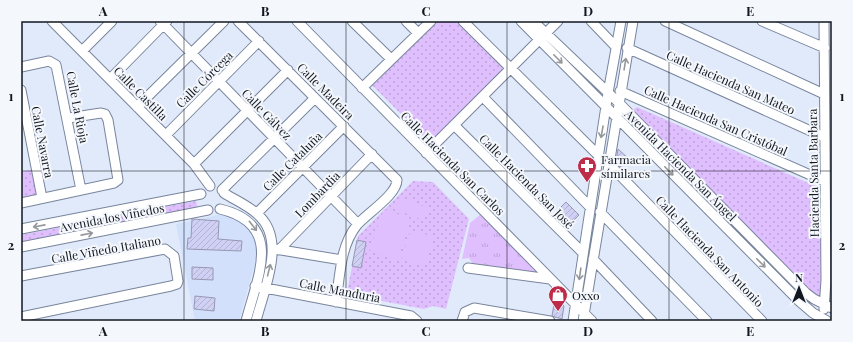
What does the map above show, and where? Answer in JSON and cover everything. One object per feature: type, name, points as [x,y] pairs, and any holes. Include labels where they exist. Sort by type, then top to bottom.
[{"type":"street","name":"Calle Castilla","points":[[53,21],[194,164],[210,186]]},
{"type":"street","points":[[82,51],[112,21]]},
{"type":"street","points":[[137,107],[224,21]]},
{"type":"street","name":"Calle Madeira","points":[[238,21],[396,178],[397,184],[394,190],[358,224]]},
{"type":"street","name":"Calle Hacienda San Carlos","points":[[297,21],[575,304],[583,317],[592,321]]},
{"type":"street","points":[[352,21],[391,59]]},
{"type":"street","points":[[406,21],[418,33]]},
{"type":"street","points":[[362,88],[431,21]]},
{"type":"street","points":[[463,21],[598,155]]},
{"type":"street","name":"Avenida Hacienda San Ángel","points":[[521,21],[543,37],[619,103],[806,293],[829,306]]},
{"type":"street","name":"Avenida Hacienda San Ángel","points":[[533,21],[543,37],[606,107],[799,301],[821,320]]},
{"type":"street","points":[[426,153],[558,21]]},
{"type":"street","points":[[591,21],[616,47]]},
{"type":"street","points":[[573,321],[598,155],[621,21]]},
{"type":"street","points":[[583,317],[627,48],[633,21]]},
{"type":"street","points":[[665,21],[824,94]]},
{"type":"street","points":[[762,21],[825,48]]},
{"type":"street","name":"Hacienda Santa Barbara","points":[[821,320],[829,306],[824,180],[824,94],[828,73],[824,21]]},
{"type":"street","points":[[110,79],[164,22]]},
{"type":"street","name":"Calle Gálvez","points":[[164,22],[190,53],[248,110],[358,224]]},
{"type":"street","name":"Calle Córcega","points":[[166,135],[259,41]]},
{"type":"street","name":"Calle Hacienda San Mateo","points":[[627,48],[824,137]]},
{"type":"street","name":"Calle La Rioja","points":[[21,67],[50,61],[55,63],[58,68],[81,190]]},
{"type":"street","points":[[194,164],[288,70]]},
{"type":"street","name":"Calle Navarra","points":[[21,90],[42,198]]},
{"type":"street","name":"Calle Hacienda San Cristóbal","points":[[620,91],[824,180]]},
{"type":"street","points":[[483,97],[590,207]]},
{"type":"street","points":[[223,192],[315,98]]},
{"type":"street","points":[[21,203],[114,183],[118,180],[108,120],[105,114],[101,113],[68,118]]},
{"type":"street","name":"Calle Hacienda San José","points":[[454,125],[583,253]]},
{"type":"street","name":"Calle Cataluña","points":[[257,213],[344,126]]},
{"type":"street","name":"Lombardia","points":[[276,249],[372,154]]},
{"type":"street","name":"Calle Hacienda San Antonio","points":[[608,163],[762,321]]},
{"type":"street","points":[[246,321],[260,287],[276,249],[269,230],[257,213],[223,192],[219,187],[210,186],[201,194],[202,205],[208,210],[220,209],[241,216],[249,220],[258,232],[262,254],[260,287],[256,321]]},
{"type":"street","points":[[220,209],[225,202],[223,192]]},
{"type":"street","name":"Avenida los Viñedos","points":[[21,229],[201,194]]},
{"type":"street","points":[[121,210],[118,214],[117,220],[120,225],[126,227]]},
{"type":"street","name":"Avenida los Viñedos","points":[[21,247],[208,210]]},
{"type":"street","points":[[600,212],[707,321]]},
{"type":"street","points":[[58,222],[63,232],[60,239]]},
{"type":"street","points":[[336,302],[345,248],[349,235],[358,224]]},
{"type":"street","name":"Calle Viñedo Italiano","points":[[21,276],[165,249],[174,256],[178,281],[177,284],[171,286],[21,317]]},
{"type":"street","points":[[276,249],[342,260]]},
{"type":"street","points":[[593,259],[652,321]]},
{"type":"street","points":[[468,268],[550,279]]},
{"type":"street","name":"Calle Manduria","points":[[260,287],[411,316],[418,321]]},
{"type":"street","points":[[463,318],[467,310],[474,308],[550,321]]},
{"type":"shaded area","points":[[222,214],[238,219],[251,231],[257,247],[254,266],[239,321],[195,321],[176,224]]},
{"type":"green space","points":[[437,21],[458,21],[505,70],[431,144],[372,85]]},
{"type":"green space","points":[[637,107],[822,189],[822,297],[816,298],[633,113],[633,110]]},
{"type":"green space","points":[[31,170],[37,196],[21,199],[21,172]]},
{"type":"green space","points":[[413,181],[433,182],[469,219],[446,309],[433,306],[424,309],[350,295],[347,292],[358,236]]},
{"type":"green space","points":[[400,197],[428,208],[423,220],[395,209]]},
{"type":"green space","points":[[196,201],[198,209],[21,245],[21,235]]},
{"type":"green space","points":[[384,209],[411,219],[397,260],[369,250]]},
{"type":"green space","points":[[481,214],[540,276],[473,264],[469,258],[462,259],[470,223]]},
{"type":"green space","points":[[411,230],[434,237],[424,267],[401,259]]},
{"type":"building","points":[[618,149],[629,159],[620,167],[616,162]]},
{"type":"building","points":[[566,202],[579,215],[567,227],[554,214]]},
{"type":"building","points":[[192,219],[219,221],[218,239],[242,241],[241,251],[187,249],[188,238],[191,238]]},
{"type":"building","points":[[357,240],[366,242],[361,268],[352,266]]},
{"type":"building","points":[[192,267],[213,268],[213,280],[192,279]]},
{"type":"building","points":[[195,296],[215,298],[214,311],[194,309]]},
{"type":"building","name":"Oxxo","points":[[555,298],[564,306],[562,319],[552,316]]},
{"type":"place","name":"Farmacia símilares","points":[[587,183]]},
{"type":"place","name":"Oxxo","points":[[558,312]]}]
